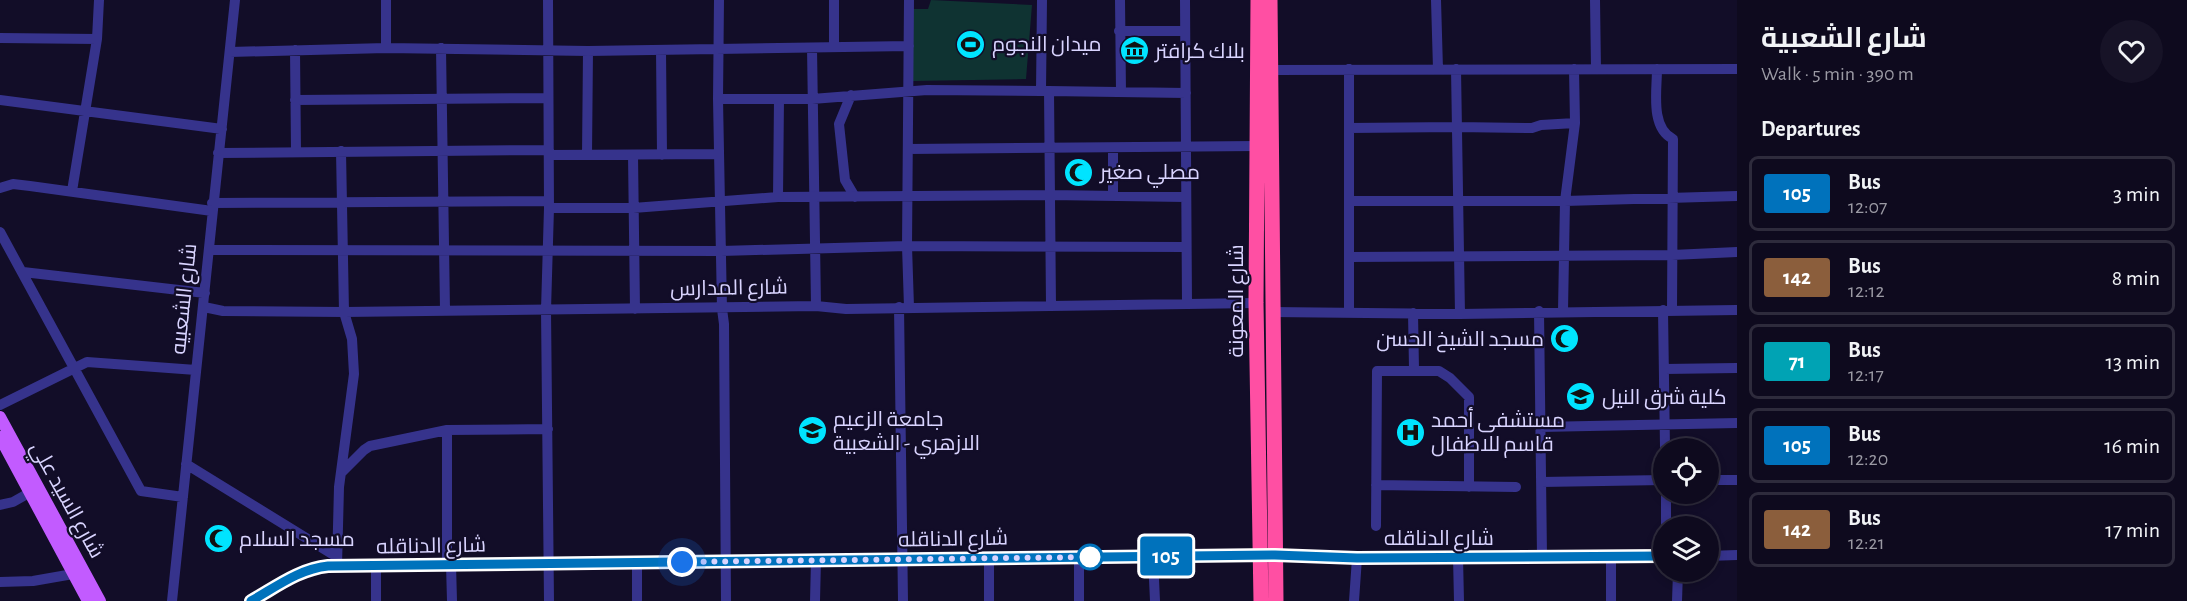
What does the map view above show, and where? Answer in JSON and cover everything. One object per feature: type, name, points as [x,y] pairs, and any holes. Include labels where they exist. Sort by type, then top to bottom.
[{"type":"highway","name":"شارع المعونة","points":[[1258,0],[1256,303],[1268,555],[1276,601]]},
{"type":"highway","name":"شارع المعونة","points":[[1261,601],[1268,555],[1272,312],[1270,0]]},
{"type":"main road","name":"شارع السيد علي","points":[[0,417],[73,574],[88,601]]},
{"type":"main road","name":"شارع السيد علي","points":[[0,437],[100,601]]},
{"type":"street","points":[[72,191],[98,39],[99,0]]},
{"type":"street","name":"شارع الشعبيه","points":[[172,601],[235,0]]},
{"type":"street","points":[[386,0],[386,48]]},
{"type":"street","points":[[548,0],[549,205],[546,310],[549,601]]},
{"type":"street","points":[[719,0],[717,99],[724,324],[726,601]]},
{"type":"street","points":[[834,0],[834,47]]},
{"type":"street","points":[[903,601],[904,307],[908,196],[909,0]]},
{"type":"street","points":[[1042,0],[1049,147],[1051,306]]},
{"type":"street","points":[[1120,0],[1121,92]]},
{"type":"street","points":[[1185,0],[1187,304]]},
{"type":"street","points":[[1437,0],[1438,69]]},
{"type":"street","points":[[1595,0],[1596,69]]},
{"type":"street","points":[[1119,31],[1185,31]]},
{"type":"street","points":[[0,38],[98,39]]},
{"type":"street","points":[[230,52],[386,48],[588,51],[909,46]]},
{"type":"street","points":[[441,48],[445,310]]},
{"type":"street","points":[[812,48],[816,306]]},
{"type":"street","points":[[296,50],[297,152]]},
{"type":"street","points":[[661,50],[662,155]]},
{"type":"street","points":[[587,155],[588,51]]},
{"type":"street","points":[[1349,69],[1349,312]]},
{"type":"street","points":[[1456,69],[1460,314]]},
{"type":"street","points":[[1563,311],[1565,201],[1575,123],[1574,69]]},
{"type":"street","points":[[1657,69],[1657,116],[1662,128],[1669,138],[1673,139],[1672,255],[1664,369],[1665,438]]},
{"type":"street","points":[[1271,70],[1737,69]]},
{"type":"street","points":[[717,99],[812,99],[927,90],[1186,93]]},
{"type":"street","points":[[851,95],[839,124],[845,180],[855,197]]},
{"type":"street","points":[[296,100],[548,98]]},
{"type":"street","points":[[778,197],[779,99]]},
{"type":"street","points":[[0,100],[222,129]]},
{"type":"street","points":[[1349,128],[1532,128],[1542,125],[1575,123]]},
{"type":"street","points":[[908,148],[1257,146]]},
{"type":"street","points":[[1113,148],[1113,196]]},
{"type":"street","points":[[218,153],[443,150],[587,155],[718,154]]},
{"type":"street","points":[[186,464],[337,561],[339,487],[354,374],[352,339],[344,312],[341,151]]},
{"type":"street","points":[[633,155],[635,309]]},
{"type":"street","points":[[0,188],[13,184],[212,207],[443,202],[633,208],[778,197],[1050,195],[1185,197]]},
{"type":"street","points":[[1350,201],[1565,201],[1737,196]]},
{"type":"street","points":[[0,232],[141,491],[148,494],[183,497]]},
{"type":"street","points":[[209,250],[721,251],[907,246],[1186,247]]},
{"type":"street","points":[[1350,257],[1672,255],[1737,252]]},
{"type":"street","points":[[23,273],[205,293]]},
{"type":"street","name":"شارع المدارس","points":[[204,307],[223,311],[344,312],[722,309],[816,306],[846,309],[1256,303]]},
{"type":"street","points":[[1272,312],[1460,314],[1539,311],[1737,310]]},
{"type":"street","points":[[1539,311],[1542,557]]},
{"type":"street","points":[[1413,313],[1414,369]]},
{"type":"street","points":[[0,405],[87,362],[196,370]]},
{"type":"street","points":[[1664,369],[1737,368]]},
{"type":"street","points":[[1376,526],[1377,371],[1414,369],[1443,372],[1469,398],[1469,487]]},
{"type":"street","points":[[1540,426],[1737,423]]},
{"type":"street","points":[[342,472],[370,446],[447,430],[548,429]]},
{"type":"street","points":[[447,430],[449,564],[452,601]]},
{"type":"street","points":[[1541,482],[1653,480]]},
{"type":"street","points":[[1719,480],[1737,480]]},
{"type":"street","points":[[1376,485],[1516,487]]},
{"type":"street","points":[[0,505],[13,502],[34,490]]},
{"type":"street","name":"شارع الدناقله","points":[[251,601],[308,569],[337,561],[376,566],[1268,555],[1357,558],[1653,556]]},
{"type":"street","points":[[1719,556],[1737,555]]},
{"type":"street","points":[[1153,556],[1155,601]]},
{"type":"street","points":[[1611,556],[1611,601]]},
{"type":"street","points":[[1079,557],[1079,601]]},
{"type":"street","points":[[1458,557],[1459,601]]},
{"type":"street","points":[[989,558],[989,601]]},
{"type":"street","points":[[1354,601],[1357,558]]},
{"type":"street","points":[[815,601],[816,560]]},
{"type":"street","points":[[637,562],[637,601]]},
{"type":"street","points":[[376,566],[376,601]]},
{"type":"street","points":[[0,582],[33,581],[73,574]]},
{"type":"street","points":[[1677,601],[1678,582]]},
{"type":"green space","name":"ميدان النجوم","points":[[931,0],[1032,5],[1026,79],[913,81],[913,9],[928,9]]},
{"type":"bus line","name":"105","points":[[251,601],[308,569],[328,566],[1275,555],[1357,558],[1653,556]]},
{"type":"place","name":"ميدان النجوم","points":[[971,44]]},
{"type":"place","name":"بلاك كرافتر","points":[[1134,51]]},
{"type":"place","name":"مصلي صغير","points":[[1079,172]]},
{"type":"place","name":"مسجد الشيخ الحسن","points":[[1565,339]]},
{"type":"place","name":"كلية شرق النيل","points":[[1581,397]]},
{"type":"place","name":"جامعة الزعيم الازهري - الشعبية","points":[[812,431]]},
{"type":"place","name":"مستشفى أحمد قاسم للاطفال","points":[[1410,432]]},
{"type":"place","name":"مسجد السلام","points":[[218,539]]},
{"type":"route","points":[[682,562],[1098,557],[1090,557]]}]
